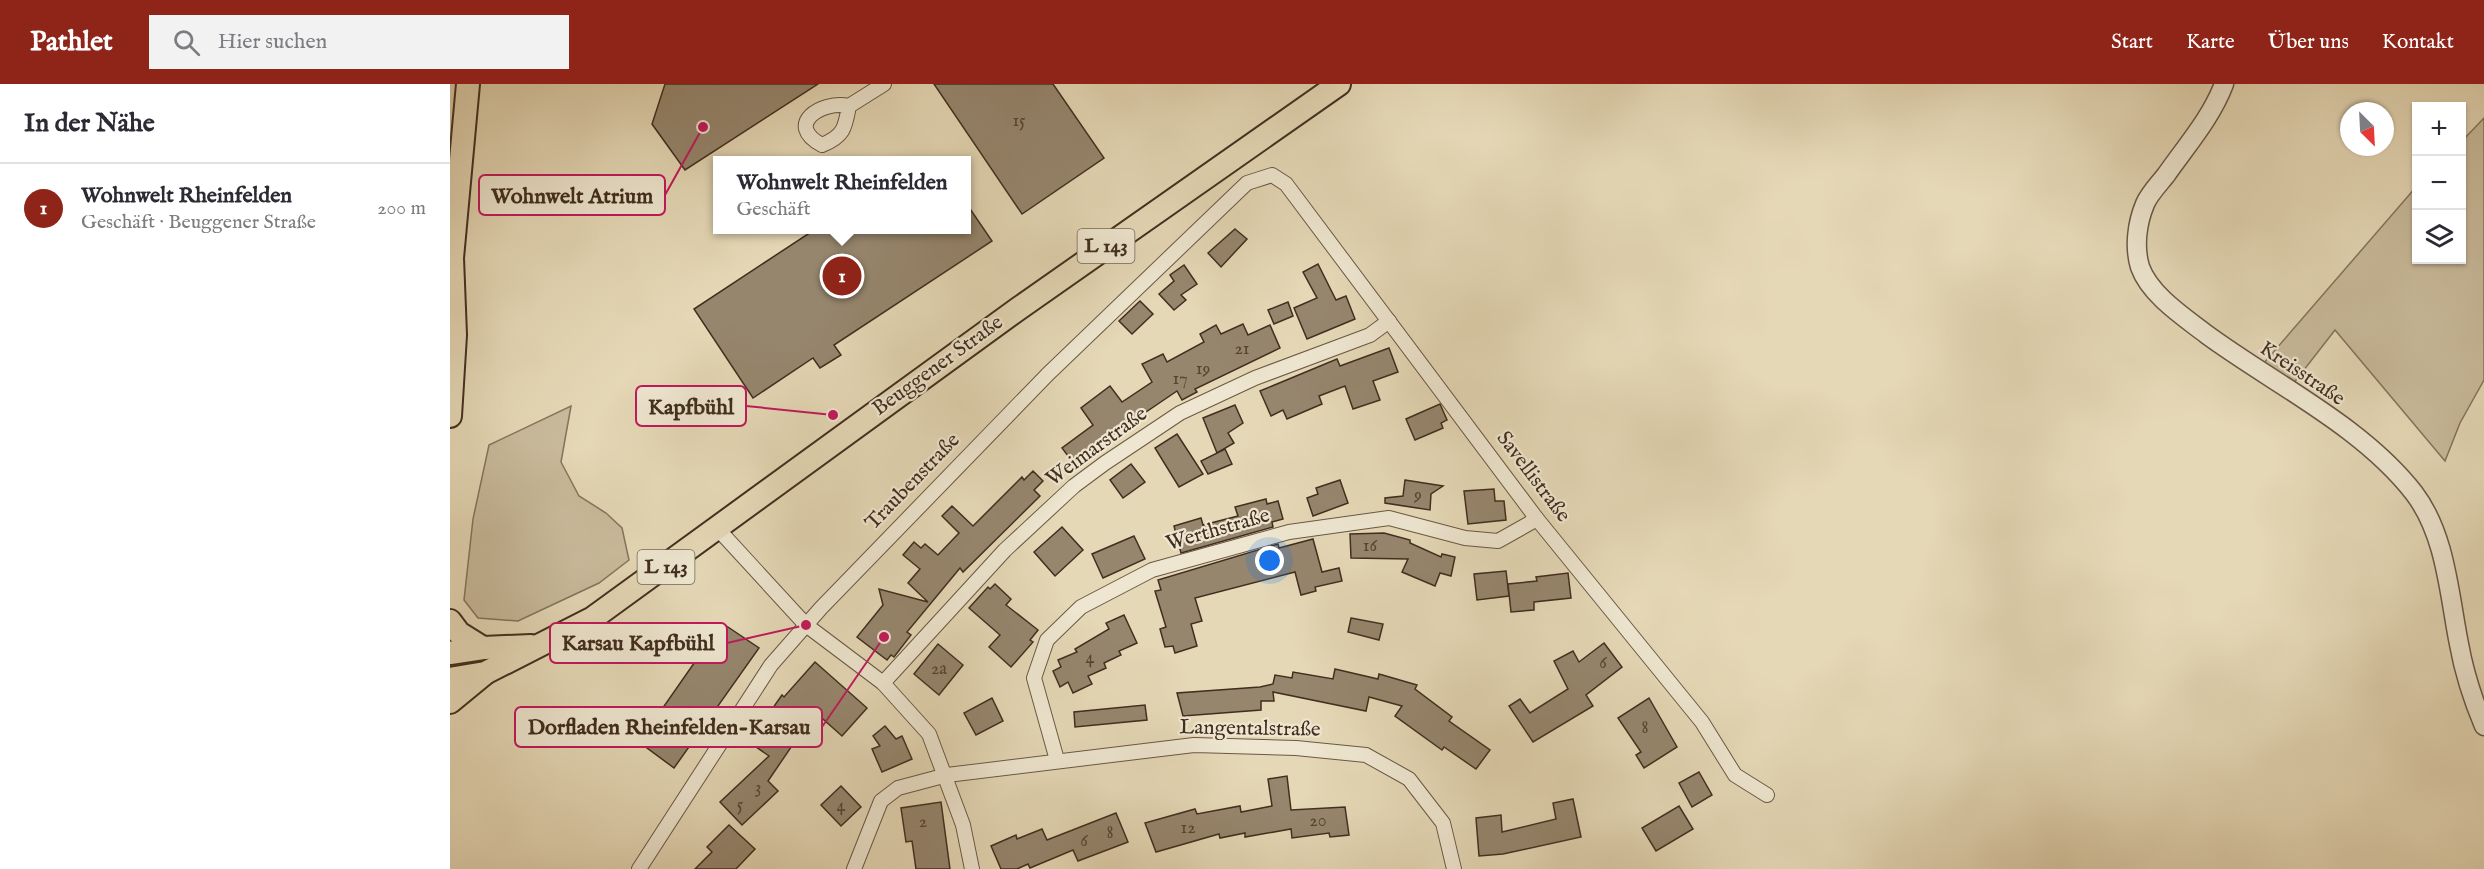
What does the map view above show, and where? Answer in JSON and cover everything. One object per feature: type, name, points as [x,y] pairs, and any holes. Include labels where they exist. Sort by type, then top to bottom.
[{"type":"main road","points":[[450,416],[455,335],[451,263],[468,84]]},
{"type":"main road","name":"Beuggener Straße","points":[[450,679],[485,673],[594,618],[1018,309],[1339,84]]},
{"type":"main road","points":[[450,621],[459,633],[483,648]]},
{"type":"main road","name":"Beuggener Straße","points":[[450,653],[483,648],[536,646]]},
{"type":"main road","name":"L 143","points":[[450,702],[485,673]]},
{"type":"street","points":[[849,106],[884,84]]},
{"type":"street","name":"Kreisstraße","points":[[2224,84],[2214,110],[2145,203],[2136,240],[2141,268],[2154,288],[2178,312],[2241,360],[2343,428],[2386,462],[2415,495],[2429,518],[2441,551],[2472,698],[2484,726]]},
{"type":"street","name":"Savellistraße","points":[[1272,176],[1286,184],[1537,519],[1702,722],[1735,775],[1767,795]]},
{"type":"street","name":"Traubenstraße","points":[[639,869],[771,665],[806,625],[1048,374],[1247,183],[1272,176]]},
{"type":"street","name":"Weimarstraße","points":[[883,683],[1005,550],[1074,486],[1105,463],[1180,413],[1255,378],[1370,335],[1389,321]]},
{"type":"street","name":"Werthstraße","points":[[1057,760],[1034,678],[1047,640],[1081,607],[1152,570],[1289,532],[1389,518],[1465,538],[1498,541],[1537,519]]},
{"type":"street","points":[[717,528],[806,625],[883,683],[929,734],[947,775],[963,825],[972,869]]},
{"type":"street","name":"Langentalstraße","points":[[854,869],[881,801],[898,788],[947,775],[1194,745],[1296,748],[1366,755],[1409,779],[1443,823],[1454,869]]},
{"type":"shaded area","points":[[2484,118],[2484,380],[2460,423],[2445,461],[2335,330],[2293,384],[2263,364],[2412,192],[2412,264],[2466,264],[2466,137]]},
{"type":"shaded area","points":[[571,406],[561,462],[579,496],[606,513],[622,528],[629,560],[599,583],[518,621],[478,618],[464,600],[473,519],[489,445]]},
{"type":"building","points":[[665,84],[818,84],[685,170],[652,124]]},
{"type":"building","points":[[934,84],[1053,84],[1104,158],[1022,214]]},
{"type":"building","points":[[971,210],[992,241],[834,345],[841,355],[820,368],[813,358],[753,398],[694,309],[808,234],[971,234]]},
{"type":"building","points":[[1235,229],[1247,239],[1221,267],[1208,253]]},
{"type":"building","points":[[1318,264],[1336,300],[1346,296],[1355,319],[1307,339],[1294,308],[1317,298],[1303,272]]},
{"type":"building","points":[[1184,265],[1197,284],[1181,295],[1186,300],[1174,310],[1159,294],[1174,281],[1170,275]]},
{"type":"building","points":[[1140,301],[1153,314],[1132,334],[1119,321]]},
{"type":"building","points":[[1288,302],[1293,316],[1274,324],[1268,310]]},
{"type":"building","points":[[1243,324],[1248,335],[1270,325],[1280,348],[1195,389],[1197,392],[1182,400],[1177,391],[1099,444],[1103,449],[1090,458],[1087,454],[1074,464],[1062,448],[1093,425],[1081,408],[1110,386],[1122,402],[1152,382],[1142,364],[1163,354],[1167,362],[1204,342],[1200,334],[1216,325],[1221,334]]},
{"type":"building","points":[[1389,348],[1398,372],[1373,381],[1380,400],[1353,409],[1345,386],[1319,396],[1322,404],[1287,419],[1283,410],[1271,416],[1260,391],[1337,359],[1340,366]]},
{"type":"building","points":[[1440,404],[1447,420],[1441,423],[1443,428],[1415,440],[1406,419]]},
{"type":"building","points":[[1235,405],[1243,423],[1228,433],[1234,443],[1217,453],[1203,418]]},
{"type":"building","points":[[1177,434],[1203,474],[1179,487],[1155,448]]},
{"type":"building","points":[[1225,449],[1232,464],[1208,474],[1201,461]]},
{"type":"building","points":[[1131,464],[1145,482],[1123,498],[1110,480]]},
{"type":"building","points":[[1033,471],[1043,481],[1034,490],[1040,496],[963,572],[960,568],[907,632],[911,635],[894,657],[891,655],[887,660],[857,637],[883,605],[879,589],[928,602],[908,583],[920,569],[903,555],[914,542],[921,548],[925,544],[938,555],[959,533],[942,516],[952,506],[973,526],[1022,477],[1024,480]]},
{"type":"building","points":[[1340,480],[1348,503],[1313,516],[1307,498],[1318,494],[1316,488]]},
{"type":"building","points":[[1405,480],[1443,486],[1431,494],[1430,510],[1385,503],[1385,498],[1403,496]]},
{"type":"building","points":[[1494,489],[1495,501],[1504,501],[1506,520],[1468,524],[1464,491]]},
{"type":"building","points":[[1266,499],[1267,504],[1278,501],[1283,519],[1272,522],[1273,527],[1181,553],[1174,526],[1201,518],[1203,525],[1238,516],[1235,507]]},
{"type":"building","points":[[1062,527],[1083,550],[1055,576],[1034,552]]},
{"type":"building","points":[[1384,533],[1410,540],[1410,543],[1441,557],[1442,554],[1455,557],[1451,576],[1440,573],[1435,586],[1402,572],[1408,559],[1351,558],[1350,534]]},
{"type":"building","points":[[1134,536],[1145,559],[1103,578],[1092,554]]},
{"type":"building","points":[[1313,539],[1322,572],[1339,568],[1342,581],[1315,587],[1316,591],[1301,595],[1295,572],[1195,598],[1202,621],[1191,624],[1197,646],[1175,653],[1173,646],[1165,647],[1160,629],[1166,627],[1155,591],[1161,590],[1158,580],[1278,544],[1279,548]]},
{"type":"building","points":[[1506,571],[1509,596],[1477,600],[1474,574]]},
{"type":"building","points":[[1568,573],[1571,598],[1534,602],[1534,610],[1511,612],[1508,584],[1537,581],[1536,577]]},
{"type":"building","points":[[995,584],[1011,599],[1006,605],[1038,630],[1030,640],[1033,642],[1011,667],[989,647],[1000,635],[969,608],[988,587],[990,589]]},
{"type":"building","points":[[1124,615],[1137,643],[1119,651],[1121,655],[1104,663],[1106,668],[1088,676],[1092,684],[1073,693],[1068,682],[1060,687],[1053,671],[1061,667],[1058,660],[1077,652],[1075,649],[1109,629],[1106,623]]},
{"type":"building","points":[[1351,618],[1383,624],[1379,640],[1348,632]]},
{"type":"building","points":[[722,623],[759,648],[674,768],[639,742]]},
{"type":"building","points":[[1604,643],[1622,667],[1586,695],[1593,706],[1533,742],[1509,706],[1520,699],[1530,713],[1568,689],[1554,661],[1573,651],[1579,662]]},
{"type":"building","points":[[938,644],[963,665],[939,695],[914,674]]},
{"type":"building","points":[[815,662],[867,708],[842,736],[815,712],[768,781],[778,791],[742,825],[720,802],[769,756],[749,742],[782,695],[784,697]]},
{"type":"building","points":[[1335,669],[1378,679],[1379,674],[1417,685],[1415,689],[1452,717],[1449,721],[1490,750],[1476,769],[1444,747],[1442,750],[1395,716],[1402,706],[1369,697],[1366,711],[1273,692],[1274,701],[1261,701],[1261,710],[1183,716],[1177,693],[1260,687],[1273,684],[1275,675],[1292,678],[1293,672],[1333,679]]},
{"type":"building","points":[[992,698],[1003,721],[976,735],[964,713]]},
{"type":"building","points":[[1649,698],[1677,747],[1644,768],[1636,755],[1641,752],[1618,718]]},
{"type":"building","points":[[1145,705],[1147,720],[1075,727],[1074,712]]},
{"type":"building","points":[[885,726],[896,739],[902,736],[912,759],[882,772],[872,749],[880,746],[873,736]]},
{"type":"building","points":[[1699,772],[1712,795],[1692,807],[1679,783]]},
{"type":"building","points":[[1287,776],[1291,810],[1345,807],[1349,835],[1330,837],[1329,833],[1292,838],[1291,829],[1245,837],[1245,833],[1220,838],[1219,834],[1156,852],[1145,823],[1195,809],[1197,814],[1240,806],[1241,812],[1272,806],[1268,779]]},
{"type":"building","points":[[841,786],[861,807],[841,826],[821,805]]},
{"type":"building","points":[[1573,799],[1581,837],[1503,854],[1479,856],[1476,818],[1501,815],[1502,832],[1556,819],[1553,803]]},
{"type":"building","points":[[941,802],[950,869],[916,869],[912,841],[906,842],[901,808]]},
{"type":"building","points":[[1679,806],[1693,829],[1656,851],[1642,828]]},
{"type":"building","points":[[1116,813],[1128,842],[1078,861],[1073,850],[1030,868],[1028,864],[1017,869],[1001,869],[991,846],[1016,835],[1017,839],[1042,829],[1047,840]]},
{"type":"building","points":[[729,825],[755,849],[736,869],[695,869],[712,852],[707,847]]},
{"type":"place","name":"Wohnwelt Atrium","points":[[703,127]]},
{"type":"place","name":"Wohnwelt Rheinfelden","points":[[842,276]]},
{"type":"place","name":"Kapfbühl","points":[[833,415]]},
{"type":"place","name":"Karsau Kapfbühl","points":[[806,625]]},
{"type":"place","name":"Dorfladen Rheinfelden-Karsau","points":[[884,637]]}]
